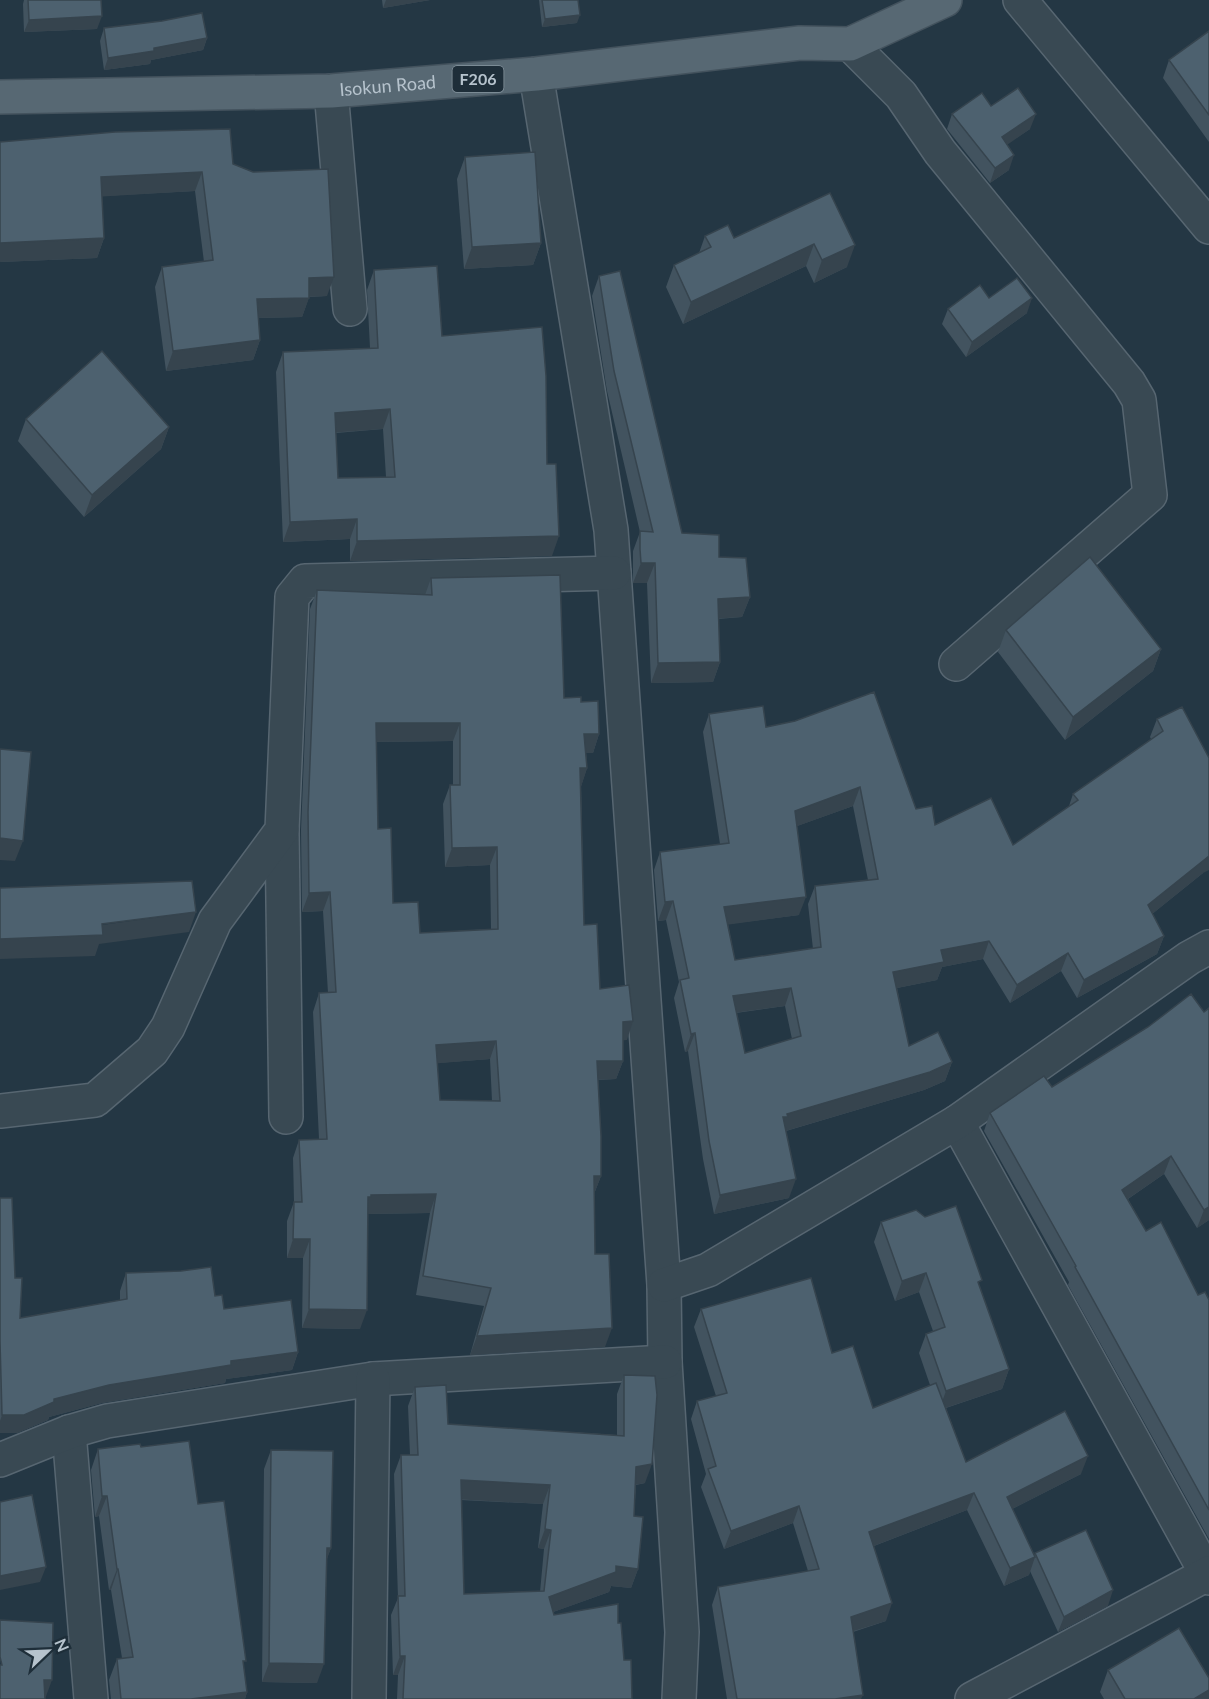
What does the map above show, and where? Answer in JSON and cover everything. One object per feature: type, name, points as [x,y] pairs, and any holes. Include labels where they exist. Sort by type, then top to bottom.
[{"type":"main road","name":"Isokun Road","points":[[0,97],[331,91],[536,74],[800,43],[850,44],[945,0]]},
{"type":"street","points":[[1020,0],[1209,227]]},
{"type":"street","points":[[850,44],[901,95],[940,152],[1130,383],[1139,400],[1150,495],[956,664]]},
{"type":"street","points":[[536,74],[611,530],[664,1285],[665,1362],[682,1632],[679,1699]]},
{"type":"street","points":[[331,91],[350,309]]},
{"type":"street","points":[[286,1117],[282,830],[292,597],[304,581],[614,573]]},
{"type":"street","points":[[0,1112],[95,1100],[152,1051],[168,1027],[215,921],[282,830]]},
{"type":"street","points":[[664,1285],[708,1270],[957,1122],[1172,970],[1209,947]]},
{"type":"street","points":[[957,1122],[1208,1575],[972,1699]]},
{"type":"street","points":[[0,1460],[69,1432],[107,1421],[374,1379],[665,1362]]},
{"type":"street","points":[[369,1699],[374,1379]]},
{"type":"street","points":[[69,1432],[91,1699]]},
{"type":"building","points":[[28,0],[101,0],[102,16],[29,20]]},
{"type":"building","points":[[542,0],[578,0],[580,15],[545,19]]},
{"type":"building","points":[[202,13],[207,38],[154,48],[154,51],[108,58],[104,28],[162,21]]},
{"type":"building","points":[[1209,31],[1209,115],[1169,60]]},
{"type":"building","points":[[1018,88],[1036,114],[1002,137],[1014,155],[995,168],[952,114],[982,93],[991,106]]},
{"type":"building","points":[[230,129],[233,164],[253,172],[328,169],[334,277],[309,278],[309,298],[257,299],[260,340],[173,351],[162,267],[213,260],[202,172],[101,177],[104,238],[0,243],[0,142],[115,132]]},
{"type":"building","points":[[535,152],[541,243],[472,247],[465,157]]},
{"type":"building","points":[[830,193],[855,245],[822,260],[814,244],[691,302],[674,265],[711,247],[705,236],[728,225],[734,238]]},
{"type":"building","points":[[437,266],[442,336],[542,327],[546,376],[547,464],[556,464],[559,536],[357,541],[357,519],[290,522],[283,352],[378,348],[374,270]],"holes":[[[390,409],[395,477],[338,478],[335,413]]]},
{"type":"building","points":[[620,271],[682,533],[719,535],[719,557],[746,558],[750,597],[718,599],[720,662],[658,663],[655,563],[641,563],[640,549],[640,531],[653,532],[614,371],[599,276]]},
{"type":"building","points":[[1017,278],[1032,298],[972,342],[948,309],[980,285],[989,298]]},
{"type":"building","points":[[102,351],[169,427],[92,495],[26,419]]},
{"type":"building","points":[[1090,557],[1161,649],[1073,717],[1006,630]]},
{"type":"building","points":[[560,575],[564,698],[581,697],[581,702],[598,701],[599,734],[584,734],[587,768],[580,768],[584,925],[597,924],[600,989],[629,985],[633,1021],[623,1022],[623,1061],[597,1061],[601,1176],[594,1176],[595,1254],[609,1254],[612,1328],[477,1336],[491,1288],[423,1276],[436,1194],[371,1195],[368,1197],[367,1310],[309,1309],[310,1239],[293,1239],[294,1202],[302,1202],[299,1140],[327,1139],[319,993],[336,992],[330,892],[309,893],[308,812],[317,590],[432,595],[431,578]],"holes":[[[376,723],[460,723],[460,785],[450,785],[452,848],[497,847],[498,929],[420,933],[418,902],[393,903],[391,828],[378,829]],[[496,1041],[500,1101],[440,1100],[436,1045]]]},
{"type":"building","points":[[874,692],[916,809],[932,806],[935,825],[991,798],[1013,845],[1078,800],[1073,794],[1163,731],[1157,719],[1182,707],[1209,758],[1209,856],[1148,905],[1164,936],[1084,980],[1068,953],[1017,985],[989,941],[941,950],[944,962],[893,972],[909,1046],[938,1032],[952,1062],[930,1072],[787,1114],[788,1117],[783,1117],[796,1179],[720,1195],[709,1141],[695,1033],[691,1034],[680,980],[689,978],[673,901],[665,902],[660,852],[729,843],[709,714],[763,706],[766,727],[795,721]],"holes":[[[860,787],[878,879],[815,886],[821,947],[735,960],[724,907],[806,897],[795,811]],[[791,988],[801,1036],[745,1053],[733,996]]]},
{"type":"building","points":[[0,749],[31,752],[23,841],[0,838]]},
{"type":"building","points":[[192,881],[196,912],[102,924],[103,935],[0,939],[0,888]]},
{"type":"building","points":[[1191,994],[1204,1012],[1209,1008],[1209,1207],[1204,1210],[1171,1156],[1122,1190],[1146,1231],[1161,1222],[1198,1295],[1205,1292],[1209,1300],[1209,1510],[990,1113],[1044,1076],[1052,1087],[1148,1027]]},
{"type":"building","points":[[0,1198],[12,1198],[15,1278],[22,1278],[20,1318],[127,1299],[126,1273],[181,1271],[211,1267],[215,1296],[222,1295],[224,1309],[291,1300],[298,1352],[231,1361],[231,1365],[109,1385],[54,1399],[54,1402],[24,1415],[2,1415]]},
{"type":"building","points":[[956,1206],[982,1280],[978,1282],[1009,1369],[946,1391],[926,1334],[945,1327],[926,1273],[902,1281],[881,1222],[916,1210],[925,1217]]},
{"type":"building","points":[[811,1278],[832,1353],[853,1346],[873,1408],[936,1383],[966,1462],[1065,1411],[1088,1456],[1007,1497],[1035,1557],[1010,1568],[974,1493],[869,1532],[892,1603],[851,1617],[863,1695],[835,1699],[737,1699],[718,1587],[819,1569],[799,1506],[731,1531],[708,1469],[716,1466],[697,1401],[727,1393],[701,1309]]},
{"type":"building","points":[[624,1375],[655,1376],[657,1395],[652,1464],[636,1467],[634,1516],[643,1517],[638,1569],[616,1566],[616,1572],[549,1597],[554,1615],[618,1604],[618,1623],[621,1623],[624,1660],[631,1660],[632,1699],[403,1699],[405,1656],[400,1656],[398,1596],[405,1596],[401,1455],[418,1455],[415,1387],[446,1385],[448,1424],[624,1436]],"holes":[[[461,1480],[550,1485],[545,1529],[551,1530],[544,1591],[464,1594]]]},
{"type":"building","points":[[189,1441],[198,1504],[224,1501],[246,1661],[243,1661],[247,1692],[191,1699],[121,1699],[117,1659],[133,1657],[107,1496],[102,1496],[98,1449]]},
{"type":"building","points":[[271,1450],[333,1451],[331,1548],[327,1548],[324,1664],[269,1663]]},
{"type":"building","points":[[32,1495],[46,1567],[0,1576],[0,1502]]},
{"type":"building","points":[[1086,1530],[1113,1590],[1064,1617],[1035,1553]]},
{"type":"building","points":[[0,1620],[53,1623],[52,1680],[44,1680],[45,1699],[0,1699],[0,1665],[2,1665]]},
{"type":"building","points":[[1179,1628],[1209,1678],[1209,1690],[1194,1699],[1125,1699],[1108,1670]]}]
